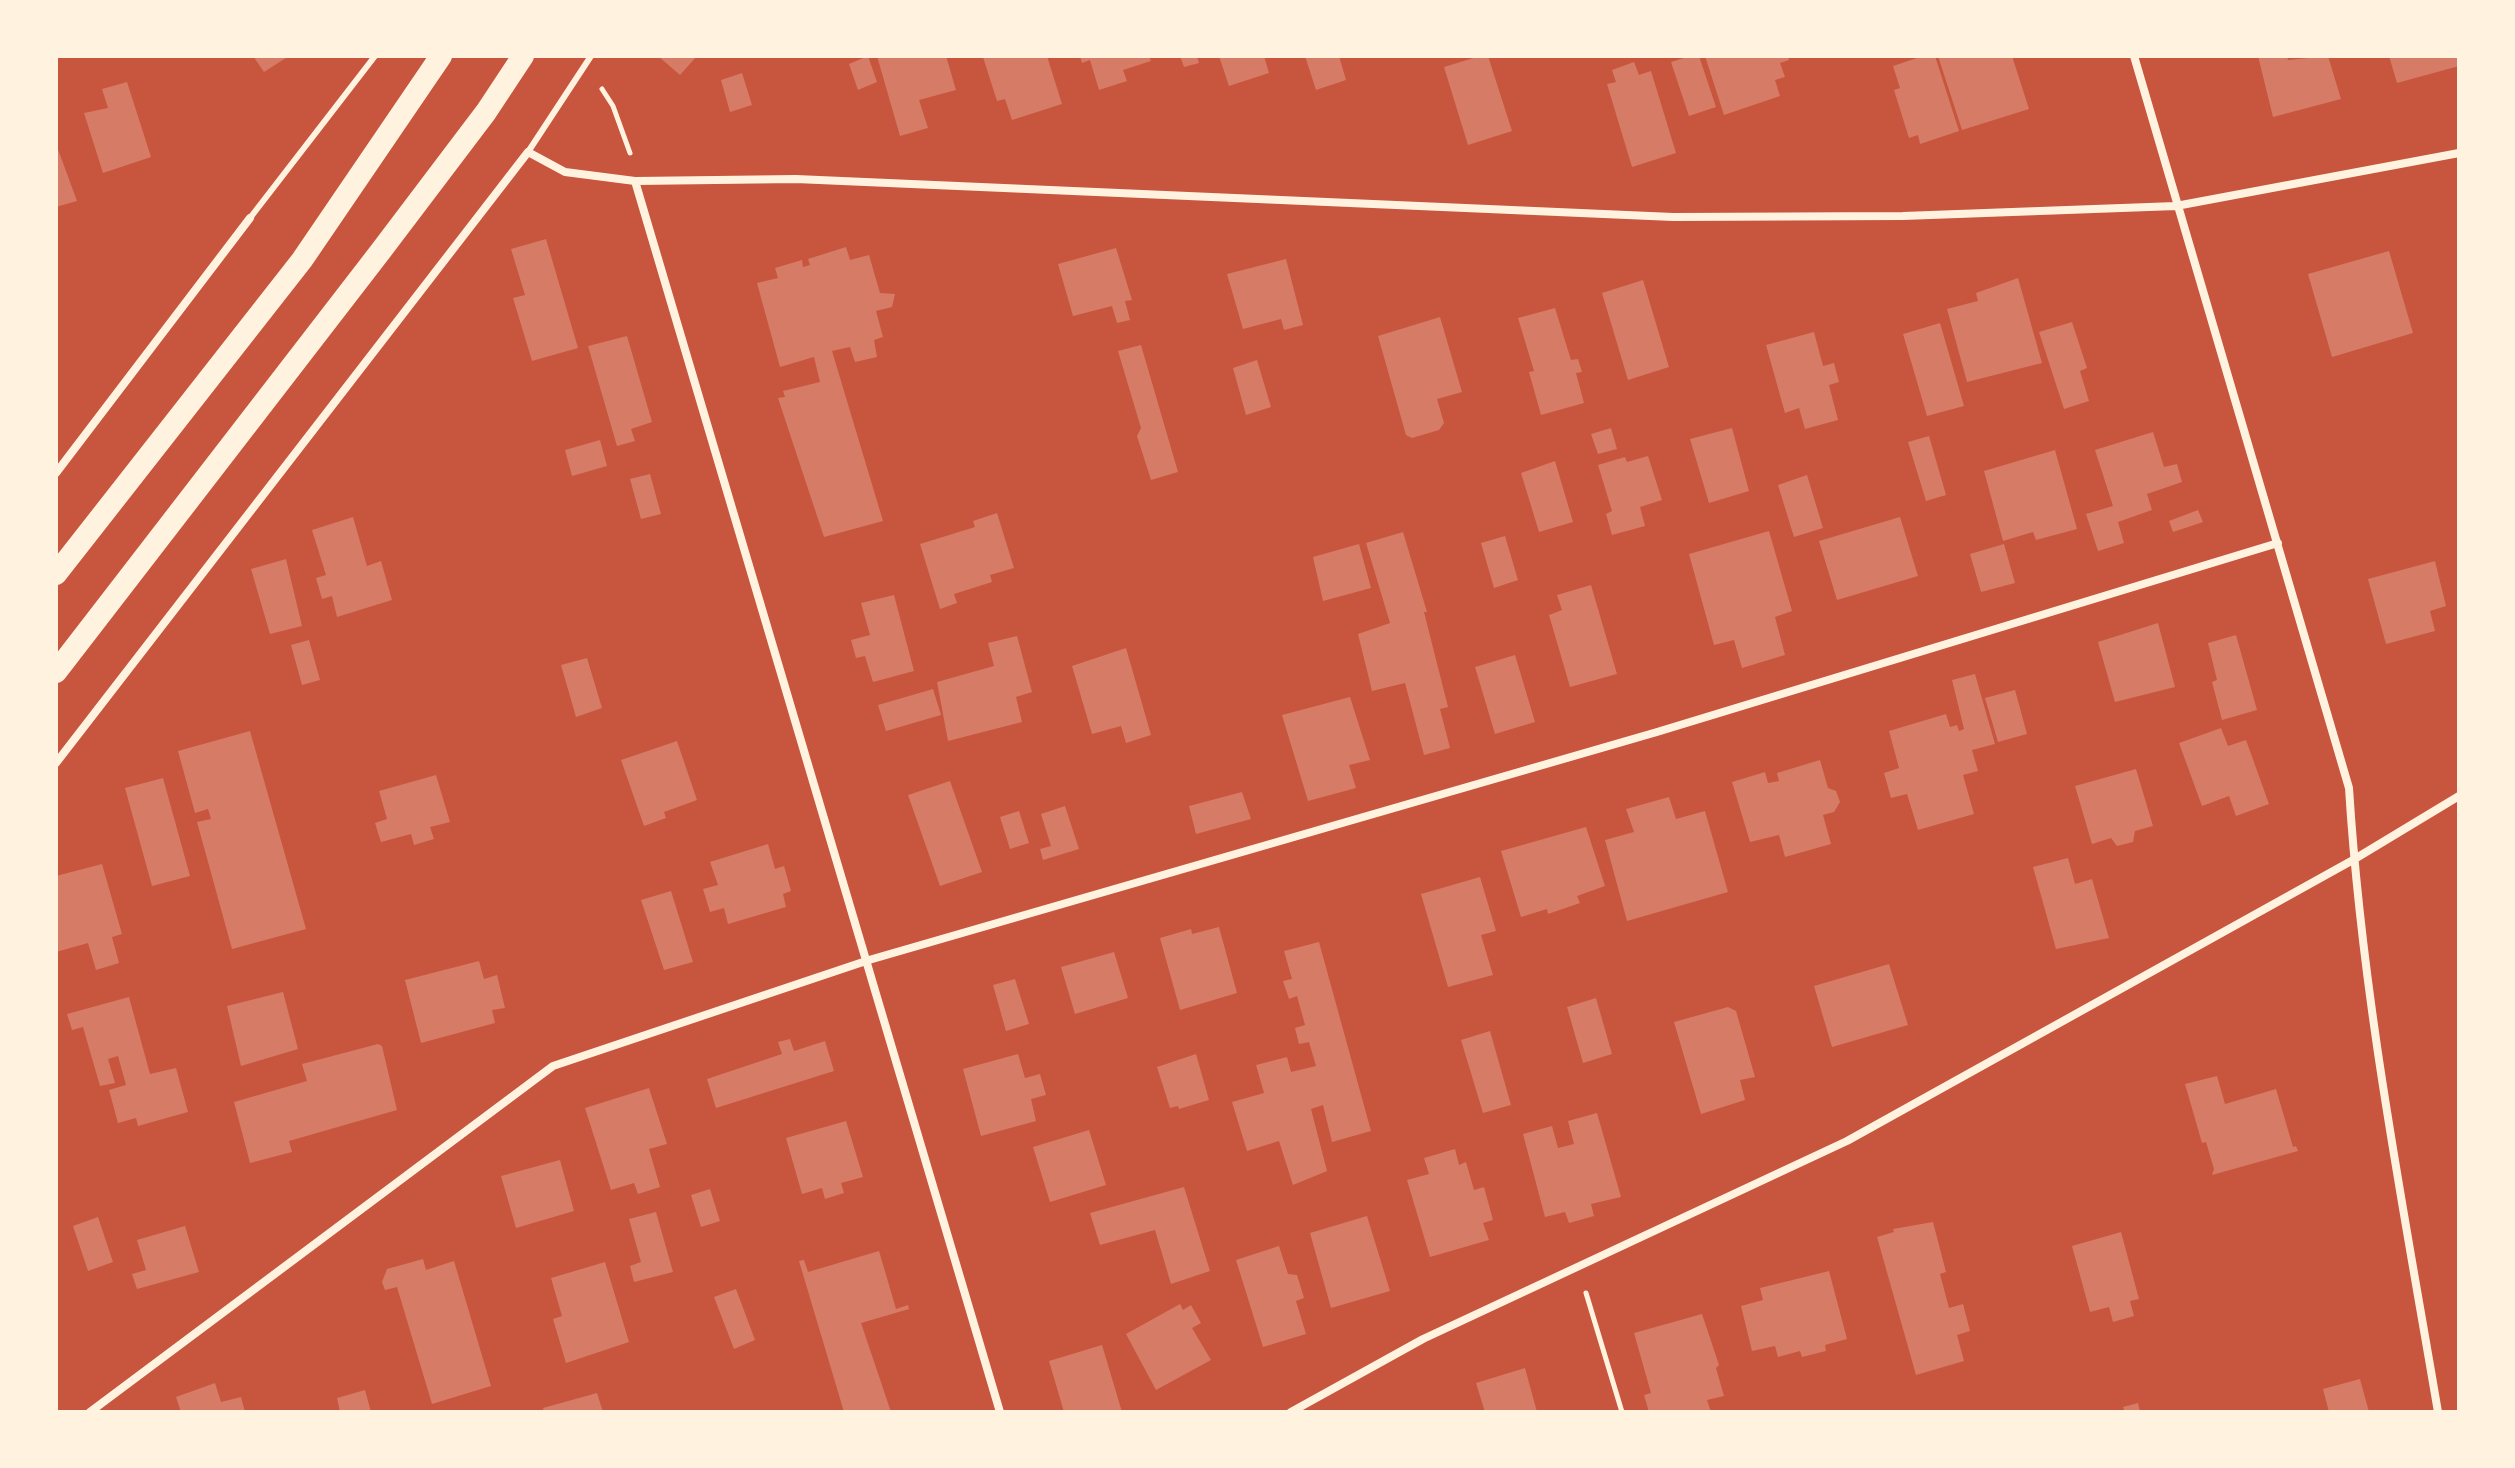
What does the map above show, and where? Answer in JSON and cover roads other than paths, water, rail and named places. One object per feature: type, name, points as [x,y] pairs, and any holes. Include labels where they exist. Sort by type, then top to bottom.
[{"type":"highway","points":[[56,574],[302,260],[441,56]]},
{"type":"highway","points":[[56,672],[380,252],[486,112],[523,56]]},
{"type":"street","points":[[2134,56],[2349,788],[2353,860],[2397,1167],[2438,1412]]},
{"type":"street","points":[[56,763],[528,152],[565,172],[635,181],[796,179],[1673,217],[1903,216],[2176,206],[2459,153]]},
{"type":"street","points":[[635,181],[869,960],[1000,1412]]},
{"type":"street","points":[[56,473],[250,218]]},
{"type":"street","points":[[90,1412],[553,1066],[869,960],[1657,732],[2278,543]]},
{"type":"street","points":[[1291,1412],[1423,1339],[1847,1141],[2353,860],[2459,796]]},
{"type":"lane","points":[[250,218],[375,56]]},
{"type":"lane","points":[[528,152],[591,56]]}]
